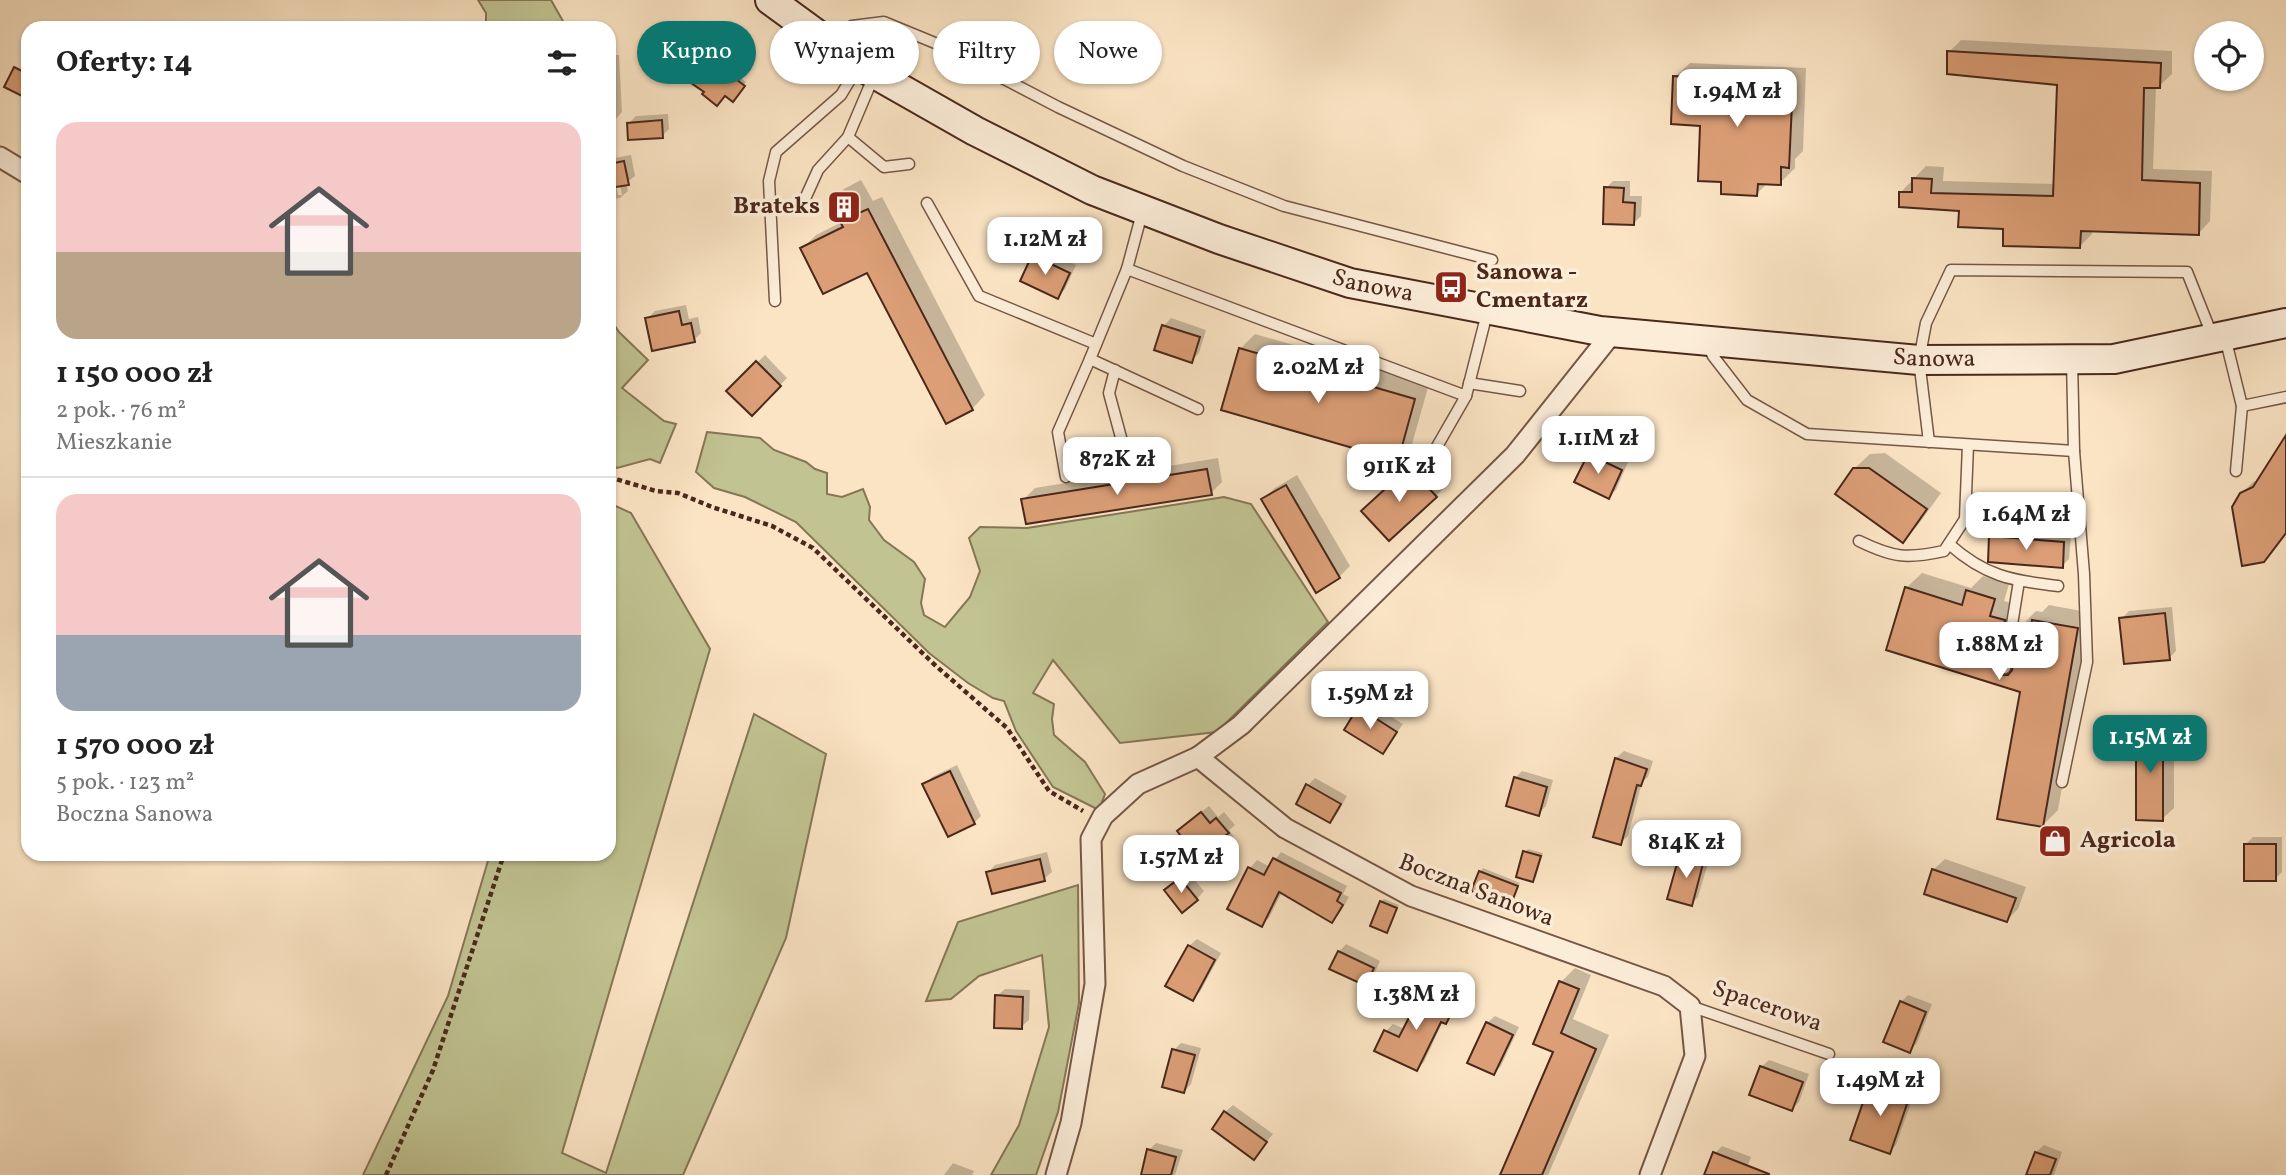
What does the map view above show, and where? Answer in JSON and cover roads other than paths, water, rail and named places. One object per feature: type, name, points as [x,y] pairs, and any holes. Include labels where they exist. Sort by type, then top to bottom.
[{"type":"main road","name":"Sanowa","points":[[770,0],[798,21]]},
{"type":"main road","name":"Sanowa","points":[[893,84],[975,131],[1092,190],[1219,239],[1350,283],[1613,332],[1919,360],[2114,359],[2286,323]]},
{"type":"street","points":[[0,157],[21,170]]},
{"type":"street","points":[[1056,1175],[1071,1123],[1095,984],[1091,839],[1103,816],[1138,784],[1198,757],[1241,725],[1515,455],[1613,332]]},
{"type":"street","name":"Boczna Sanowa","points":[[1198,757],[1285,828],[1411,896],[1643,980]]},
{"type":"street","name":"Spacerowa","points":[[1643,980],[1664,986],[1690,1006],[1695,1056],[1650,1175]]},
{"type":"lane","points":[[919,36],[1058,107],[1183,166],[1284,206],[1492,260]]},
{"type":"lane","points":[[775,301],[769,181],[776,152],[852,84]]},
{"type":"lane","points":[[804,201],[818,170],[848,137],[863,84]]},
{"type":"lane","points":[[848,137],[884,167],[909,164]]},
{"type":"lane","points":[[927,203],[979,296],[1096,344]]},
{"type":"lane","points":[[1066,477],[1058,432],[1126,269],[1143,208]]},
{"type":"lane","points":[[1126,269],[1466,396]]},
{"type":"lane","points":[[1929,442],[1919,360],[1926,323],[1951,270],[2187,272],[2219,338],[2242,406],[2236,471]]},
{"type":"lane","points":[[1431,457],[1466,396],[1488,309]]},
{"type":"lane","points":[[1707,341],[1713,356],[1746,400],[1807,434],[2074,451]]},
{"type":"lane","points":[[1090,359],[1198,409]]},
{"type":"lane","points":[[2063,782],[2087,662],[2084,575],[2074,451],[2072,359]]},
{"type":"lane","points":[[1115,370],[1109,393],[1126,456]]},
{"type":"lane","points":[[1469,383],[1520,391]]},
{"type":"lane","points":[[2242,406],[2286,397]]},
{"type":"lane","points":[[1859,541],[1884,553],[1914,558],[1944,551],[1965,519],[1968,445]]},
{"type":"lane","points":[[1949,544],[1969,562],[2008,579],[2058,586]]},
{"type":"lane","points":[[2005,668],[2019,581]]},
{"type":"lane","name":"Spacerowa","points":[[1690,1006],[1829,1054]]},
{"type":"place","name":"Brateks","points":[[844,207]]},
{"type":"place","name":"Sanowa - Cmentarz","points":[[1451,287]]},
{"type":"place","name":"Agricola","points":[[2055,841]]}]
